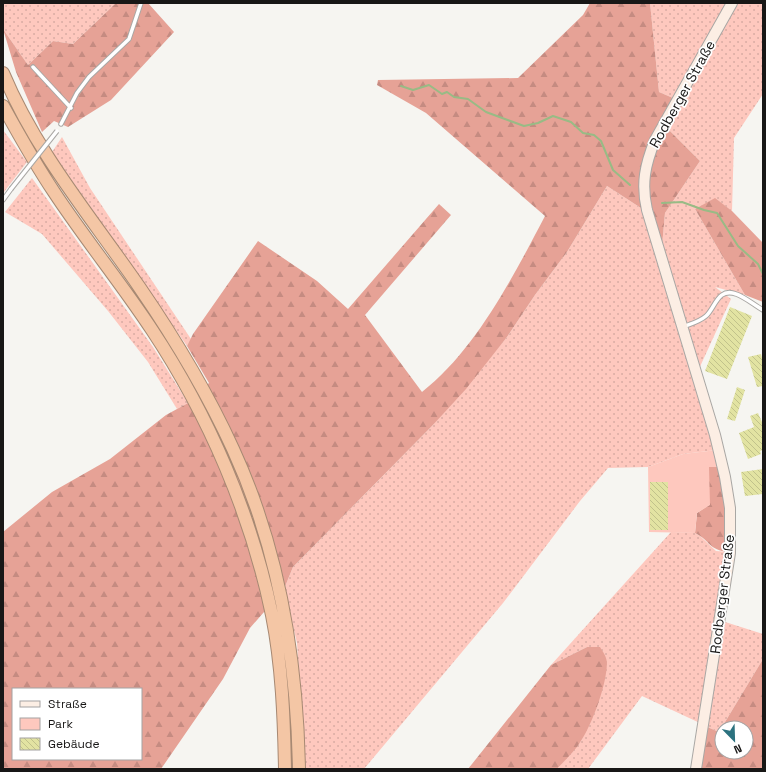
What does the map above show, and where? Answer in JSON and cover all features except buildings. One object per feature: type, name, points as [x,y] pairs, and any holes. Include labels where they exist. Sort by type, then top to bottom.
[{"type":"highway","points":[[3,73],[13,97],[39,143],[165,324],[213,407],[234,450],[252,496],[267,544],[285,614],[294,671],[298,725],[299,769]]},
{"type":"highway","points":[[3,106],[26,148],[54,192],[153,332],[201,414],[220,455],[246,521],[272,615],[280,681],[285,769]]},
{"type":"street","name":"Rodberger Straße","points":[[696,769],[730,553],[727,518],[728,494],[717,442],[647,210],[643,190],[644,171],[661,129],[732,3]]},
{"type":"lane","points":[[61,124],[89,78],[129,39],[141,3]]},
{"type":"lane","points":[[33,67],[71,108]]},
{"type":"lane","points":[[3,200],[57,131]]},
{"type":"lane","points":[[682,327],[698,322],[706,316],[717,300],[726,294],[736,294],[763,310]]},
{"type":"green space","points":[[3,3],[116,3],[73,44],[53,41],[28,65],[3,29]]},
{"type":"green space","points":[[116,3],[148,3],[174,32],[111,100],[68,127],[54,121],[42,132],[16,72],[3,29],[28,65],[53,41],[73,44]]},
{"type":"green space","points":[[590,3],[650,3],[659,92],[673,98],[641,171],[639,192],[644,210],[607,186],[567,252],[535,295],[507,337],[466,389],[432,426],[293,567],[284,589],[250,628],[223,679],[161,769],[3,769],[3,532],[52,492],[110,459],[166,415],[188,403],[209,383],[187,346],[193,334],[258,241],[317,281],[348,309],[439,204],[451,215],[365,315],[422,392],[442,375],[460,355],[507,287],[545,216],[426,113],[377,85],[378,80],[518,78],[583,15]]},
{"type":"green space","points":[[650,3],[728,3],[673,98],[659,92]]},
{"type":"green space","points":[[736,3],[763,3],[763,94],[734,138],[732,211],[715,199],[695,209],[745,295],[715,287],[731,299],[698,371],[662,246],[665,213],[700,161],[665,126]]},
{"type":"green space","points":[[665,126],[700,161],[665,213],[662,246],[650,204],[648,183],[652,157]]},
{"type":"green space","points":[[3,130],[27,162],[4,192],[3,202]]},
{"type":"green space","points":[[62,137],[90,188],[191,339],[187,346],[52,152]]},
{"type":"green space","points":[[32,178],[153,347],[188,403],[177,409],[148,362],[108,311],[42,234],[5,212]]},
{"type":"green space","points":[[607,186],[644,210],[717,450],[683,454],[648,467],[608,468],[580,501],[503,603],[364,769],[305,769],[297,643],[284,589],[293,567],[432,426],[507,337],[535,295],[567,252]]},
{"type":"green space","points":[[715,198],[732,211],[763,243],[763,302],[745,295],[695,209]]},
{"type":"green space","points":[[717,450],[722,467],[709,467],[710,505],[697,513],[695,533],[649,532],[648,467],[683,454]]},
{"type":"green space","points":[[709,466],[722,467],[729,552],[713,547],[695,533],[697,513],[709,505]]},
{"type":"green space","points":[[671,532],[695,533],[716,551],[729,552],[702,724],[642,696],[588,769],[557,769],[581,741],[597,706],[607,664],[587,647],[551,665]]},
{"type":"green space","points":[[722,621],[763,634],[763,659],[726,720],[714,720],[714,730],[705,726]]},
{"type":"green space","points":[[587,647],[600,647],[605,655],[607,664],[604,683],[598,704],[586,733],[576,748],[557,769],[468,769],[551,665]]},
{"type":"green space","points":[[763,659],[763,767],[761,769],[698,769],[705,726],[714,730],[714,760],[754,760],[754,720],[726,720]]},
{"type":"waterway","points":[[401,86],[413,90],[429,85],[442,94],[447,92],[454,97],[468,99],[486,112],[524,126],[538,123],[553,116],[571,122],[583,133],[594,135],[601,141],[613,170],[630,185]]},
{"type":"waterway","points":[[662,203],[682,202],[717,213],[738,246],[758,264],[763,274]]}]
